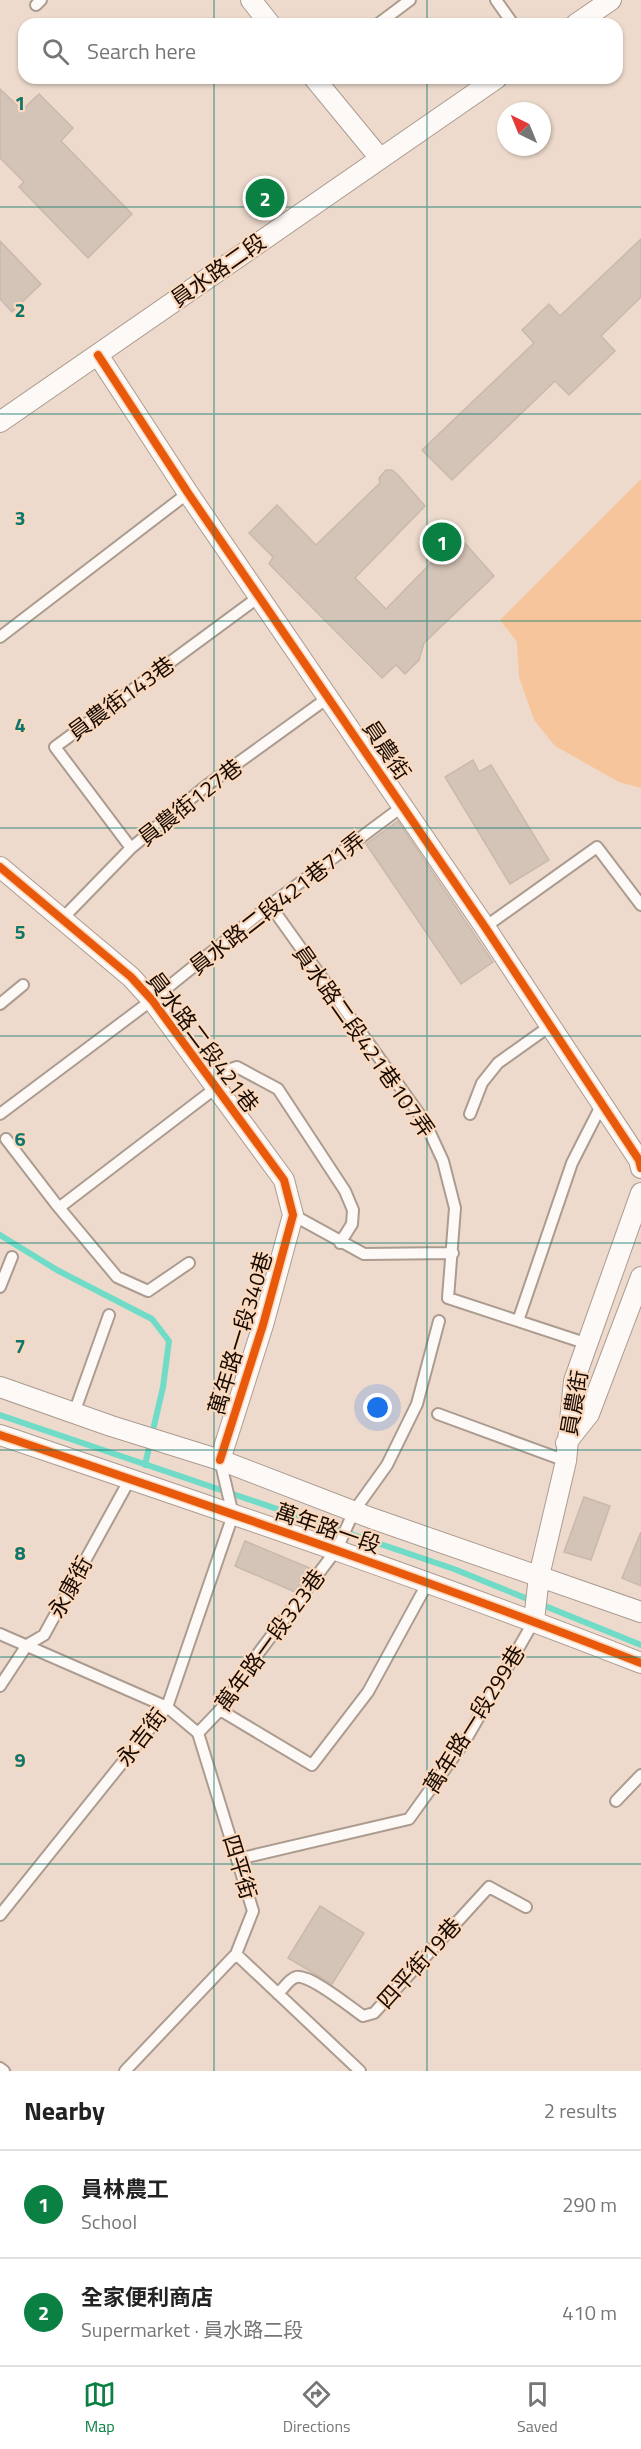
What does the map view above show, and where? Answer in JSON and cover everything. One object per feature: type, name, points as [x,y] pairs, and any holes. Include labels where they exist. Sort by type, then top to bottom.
[{"type":"street","points":[[250,0],[265,18]]},
{"type":"street","points":[[585,18],[611,0]]},
{"type":"street","points":[[319,84],[380,157]]},
{"type":"street","name":"員水路二段","points":[[0,422],[488,84]]},
{"type":"street","name":"員農街","points":[[98,355],[188,493],[485,927],[640,1162]]},
{"type":"street","name":"員水路二段421巷","points":[[0,867],[131,976],[152,1000],[284,1180],[293,1215]]},
{"type":"street","name":"員農街","points":[[534,1621],[539,1575],[566,1452],[574,1381],[641,1192]]},
{"type":"street","name":"萬年路一段340巷","points":[[220,1460],[263,1325],[293,1215]]},
{"type":"street","points":[[566,1452],[589,1414],[641,1277]]},
{"type":"street","name":"萬年路一段","points":[[0,1387],[220,1460],[354,1511],[641,1612]]},
{"type":"street","name":"萬年路一段","points":[[0,1435],[337,1549],[641,1663]]},
{"type":"lane","points":[[386,18],[410,0]]},
{"type":"lane","points":[[496,0],[509,18]]},
{"type":"lane","points":[[0,637],[188,493]]},
{"type":"lane","name":"員農街143巷","points":[[131,848],[55,747],[260,596]]},
{"type":"lane","name":"員農街127巷","points":[[62,919],[131,848],[206,786],[328,697]]},
{"type":"lane","name":"員水路二段421巷71弄","points":[[5,1111],[152,1000],[270,905],[403,806]]},
{"type":"lane","points":[[485,927],[597,847],[641,905]]},
{"type":"lane","name":"員水路二段421巷107弄","points":[[270,905],[425,1122],[443,1161],[455,1208],[448,1298],[518,1321]]},
{"type":"lane","points":[[0,1004],[23,985]]},
{"type":"lane","points":[[470,1114],[482,1083],[498,1063],[550,1026]]},
{"type":"lane","points":[[60,1207],[217,1087],[217,1077],[222,1072],[237,1067],[278,1089],[345,1191],[353,1210],[352,1224],[340,1243]]},
{"type":"lane","points":[[0,1099],[5,1111]]},
{"type":"lane","points":[[588,1344],[518,1321],[572,1163],[602,1104]]},
{"type":"lane","points":[[6,1139],[117,1277],[148,1291],[189,1263]]},
{"type":"lane","points":[[293,1215],[340,1243],[364,1254],[453,1253]]},
{"type":"lane","points":[[0,1287],[12,1257]]},
{"type":"lane","points":[[74,1413],[109,1315]]},
{"type":"lane","name":"萬年路一段323巷","points":[[198,1733],[220,1710],[257,1654],[337,1549],[354,1511],[387,1465],[417,1404],[439,1321]]},
{"type":"lane","points":[[438,1414],[566,1452]]},
{"type":"lane","points":[[220,1460],[234,1515]]},
{"type":"lane","name":"永康街","points":[[0,1686],[27,1645],[44,1635],[130,1479]]},
{"type":"lane","name":"永吉街","points":[[0,1915],[167,1707],[234,1515]]},
{"type":"lane","points":[[220,1710],[312,1765],[368,1692],[427,1584]]},
{"type":"lane","name":"萬年路一段299巷","points":[[238,1859],[409,1819],[465,1741],[534,1621]]},
{"type":"lane","points":[[0,1634],[167,1707],[198,1733]]},
{"type":"lane","name":"四平街","points":[[125,2071],[236,1954],[253,1911],[198,1733]]},
{"type":"lane","points":[[616,1801],[641,1775]]},
{"type":"lane","name":"四平街19巷","points":[[279,1994],[296,1977],[308,1979],[363,2016],[374,2013],[489,1887],[526,1907]]},
{"type":"lane","points":[[236,1954],[360,2071]]},
{"type":"lane","points":[[0,2068],[4,2071]]},
{"type":"shaded area","points":[[641,479],[641,788],[619,782],[555,746],[534,720],[519,677],[517,642],[500,620]]},
{"type":"building","points":[[0,89],[22,110],[39,94],[73,128],[61,141],[132,214],[88,258],[19,187],[24,182],[0,158]]},
{"type":"building","points":[[641,239],[641,297],[601,336],[615,351],[569,395],[555,381],[452,480],[422,450],[534,343],[522,330],[549,304],[560,316]]},
{"type":"building","points":[[0,241],[41,284],[12,312],[0,299]]},
{"type":"building","points":[[386,470],[392,470],[398,475],[425,506],[355,578],[386,609],[431,563],[436,566],[463,541],[494,576],[424,643],[419,660],[405,674],[396,665],[382,678],[269,564],[273,557],[249,533],[277,505],[316,545],[380,483],[379,478]]},
{"type":"building","points":[[473,760],[479,772],[491,765],[549,860],[510,884],[445,777]]},
{"type":"building","points":[[398,821],[493,962],[461,984],[366,844]]},
{"type":"building","points":[[584,1497],[610,1506],[591,1560],[564,1552]]},
{"type":"building","points":[[641,1532],[641,1586],[622,1578]]},
{"type":"building","points":[[245,1541],[310,1568],[295,1592],[235,1566]]},
{"type":"building","points":[[320,1906],[364,1933],[332,1984],[288,1958]]},
{"type":"waterway","points":[[0,1235],[57,1270],[152,1319],[169,1341],[163,1387],[145,1465]]},
{"type":"waterway","points":[[0,1415],[454,1569],[641,1645]]},
{"type":"cycle path","points":[[98,355],[188,493],[485,927],[639,1160],[641,1168]]},
{"type":"cycle path","points":[[0,867],[131,977],[152,1000],[284,1180],[293,1215],[263,1325],[220,1460]]},
{"type":"cycle path","points":[[0,1435],[242,1517],[562,1632],[641,1663]]},
{"type":"place","name":"全家便利商店","points":[[265,198]]},
{"type":"place","name":"員林農工","points":[[442,542]]}]
